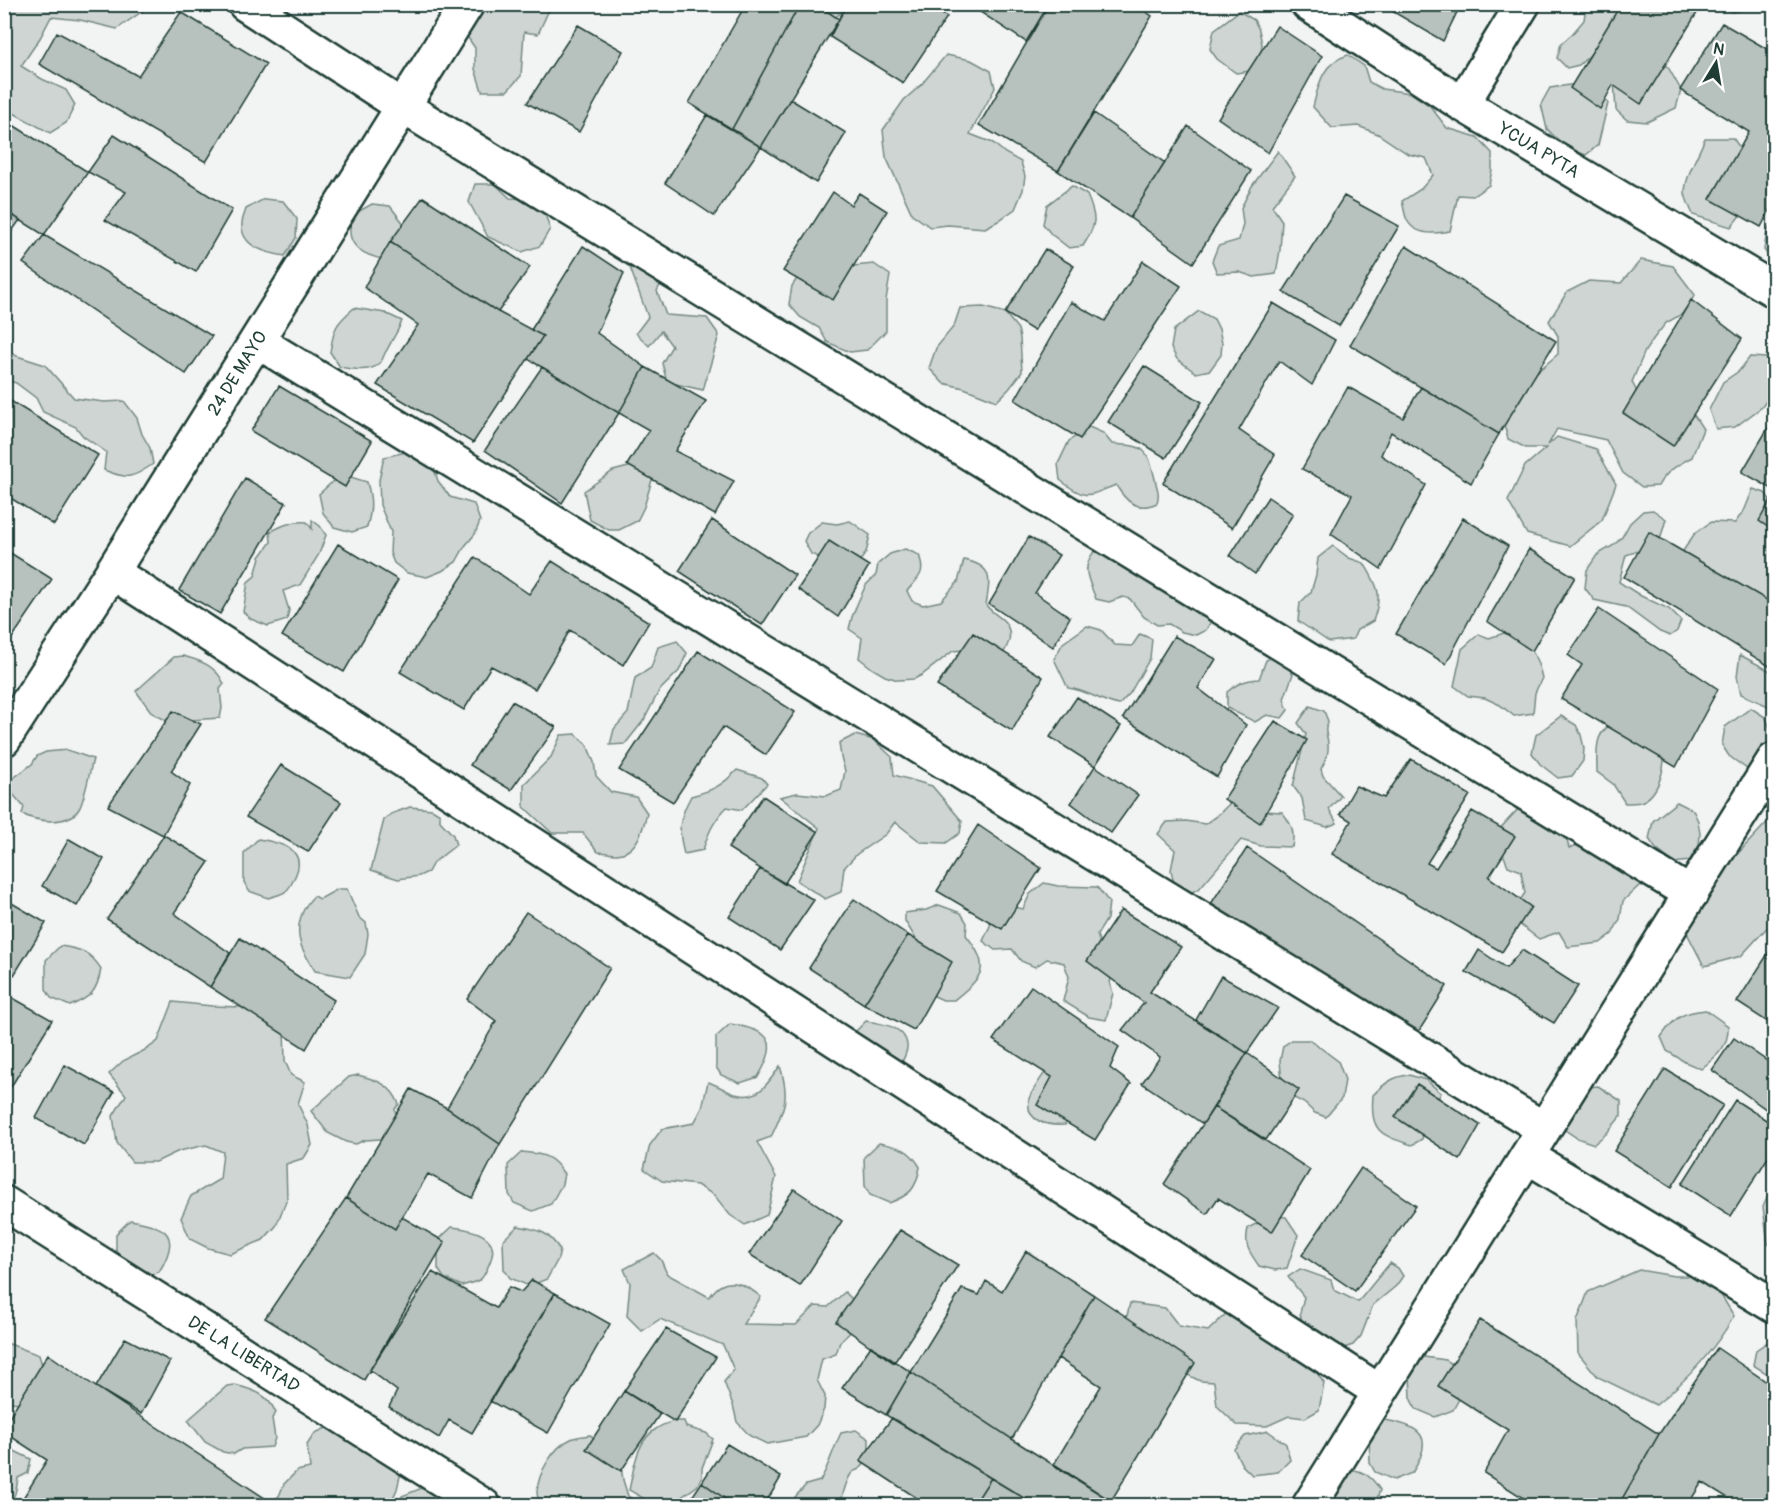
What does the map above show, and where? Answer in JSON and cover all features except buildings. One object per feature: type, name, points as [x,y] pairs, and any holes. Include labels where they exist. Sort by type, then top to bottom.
[{"type":"street","points":[[245,4],[402,106],[1691,894]]},
{"type":"street","name":"24 DE MAYO","points":[[4,740],[112,572],[466,4]]},
{"type":"street","name":"YCUA PYTA","points":[[1308,4],[1462,104],[1774,290]]},
{"type":"street","points":[[1462,104],[1523,4]]},
{"type":"street","points":[[257,340],[1536,1142],[1774,1306]]},
{"type":"street","points":[[112,572],[1380,1392]]},
{"type":"street","points":[[1309,1506],[1774,760]]},
{"type":"street","name":"DE LA LIBERTAD","points":[[4,1203],[484,1506]]},
{"type":"shaded area","points":[[5,4],[151,5],[117,29],[80,20],[51,17],[21,66],[66,90],[75,105],[66,123],[50,133],[8,110],[5,112]]},
{"type":"shaded area","points":[[625,4],[659,5],[648,11],[625,7]]},
{"type":"shaded area","points":[[482,5],[556,5],[548,12],[538,34],[524,32],[521,76],[507,91],[482,91],[475,69],[475,48],[464,32]]},
{"type":"shaded area","points":[[799,5],[845,5],[844,10],[826,25]]},
{"type":"shaded area","points":[[1586,5],[1621,5],[1619,19],[1589,56],[1579,65],[1567,68],[1557,58],[1561,44],[1584,20]]},
{"type":"shaded area","points":[[1721,5],[1774,5],[1774,9],[1755,8],[1731,12]]},
{"type":"shaded area","points":[[1239,11],[1254,20],[1262,44],[1261,55],[1250,71],[1236,73],[1217,59],[1210,49],[1214,30]]},
{"type":"shaded area","points":[[946,55],[971,60],[991,71],[995,88],[970,134],[993,143],[1021,162],[1025,176],[1023,190],[1015,209],[985,228],[948,225],[930,227],[912,214],[886,157],[883,130],[904,100],[921,85]]},
{"type":"shaded area","points":[[1348,55],[1364,66],[1369,82],[1382,89],[1411,93],[1430,106],[1447,128],[1477,137],[1492,153],[1489,185],[1473,196],[1458,195],[1450,231],[1426,233],[1415,229],[1406,218],[1402,201],[1421,189],[1433,175],[1426,158],[1408,154],[1378,134],[1358,126],[1332,128],[1313,107],[1320,82],[1327,69],[1332,63]]},
{"type":"shaded area","points":[[1645,55],[1668,67],[1681,90],[1676,108],[1647,122],[1627,120],[1616,110],[1613,67]]},
{"type":"shaded area","points":[[1583,83],[1601,91],[1608,103],[1598,145],[1586,155],[1565,147],[1547,129],[1541,104],[1550,88]]},
{"type":"shaded area","points":[[1705,138],[1733,138],[1750,162],[1752,200],[1731,227],[1693,215],[1685,193],[1687,179]]},
{"type":"shaded area","points":[[1278,151],[1295,176],[1272,206],[1282,221],[1276,274],[1254,277],[1239,272],[1217,273],[1212,261],[1218,246],[1239,240],[1243,224],[1241,208],[1252,186]]},
{"type":"shaded area","points":[[475,184],[495,184],[510,198],[528,199],[544,211],[550,229],[540,246],[522,252],[488,237],[469,202]]},
{"type":"shaded area","points":[[1072,186],[1087,195],[1093,210],[1094,221],[1083,246],[1069,248],[1051,234],[1043,224],[1047,205]]},
{"type":"shaded area","points":[[264,199],[283,201],[297,219],[296,238],[285,256],[263,251],[245,238],[242,221],[246,209]]},
{"type":"shaded area","points":[[372,204],[390,206],[404,224],[392,261],[370,256],[353,243],[350,236],[354,214]]},
{"type":"shaded area","points":[[1774,219],[1774,262],[1764,250],[1767,231]]},
{"type":"shaded area","points":[[1641,260],[1673,266],[1695,295],[1682,314],[1666,323],[1654,338],[1645,351],[1632,382],[1645,408],[1666,418],[1694,415],[1703,429],[1692,457],[1669,472],[1658,486],[1642,487],[1623,473],[1606,440],[1557,429],[1548,445],[1557,437],[1596,449],[1616,484],[1602,520],[1570,546],[1527,534],[1508,501],[1525,466],[1546,448],[1526,448],[1508,439],[1502,418],[1509,396],[1558,354],[1558,336],[1549,321],[1567,292],[1589,281],[1621,283]]},
{"type":"shaded area","points":[[628,262],[666,274],[657,291],[666,315],[707,318],[719,335],[703,390],[667,382],[662,363],[672,346],[661,331],[649,346],[636,333],[648,317]]},
{"type":"shaded area","points":[[874,264],[890,275],[886,300],[886,331],[867,350],[850,352],[827,342],[819,328],[800,317],[789,304],[792,286],[802,271]]},
{"type":"shaded area","points":[[983,307],[1005,313],[1018,329],[1020,338],[1022,372],[997,401],[964,388],[943,383],[929,368],[936,348],[954,326],[960,308]]},
{"type":"shaded area","points":[[354,308],[385,313],[402,321],[381,362],[372,368],[361,370],[340,367],[330,352],[336,327]]},
{"type":"shaded area","points":[[1199,311],[1214,319],[1222,343],[1221,355],[1210,370],[1196,373],[1177,359],[1171,348],[1174,330]]},
{"type":"shaded area","points":[[5,348],[17,356],[45,365],[74,398],[104,402],[124,401],[137,418],[150,448],[153,464],[130,476],[104,470],[106,452],[83,436],[76,427],[43,412],[36,398],[16,383],[5,380]]},
{"type":"shaded area","points":[[1750,357],[1767,358],[1774,367],[1774,389],[1762,407],[1735,427],[1716,429],[1709,410],[1723,382],[1739,371]]},
{"type":"shaded area","points":[[1089,427],[1103,433],[1112,444],[1132,446],[1147,454],[1158,491],[1157,503],[1150,506],[1133,504],[1116,485],[1093,494],[1082,494],[1060,480],[1058,464],[1069,441]]},
{"type":"shaded area","points":[[410,451],[431,460],[438,481],[450,497],[474,504],[480,521],[475,534],[456,562],[427,577],[407,573],[394,563],[390,553],[391,532],[380,505],[379,480],[384,457]]},
{"type":"shaded area","points":[[644,463],[646,472],[652,480],[637,521],[619,530],[609,530],[590,520],[584,491],[613,471]]},
{"type":"shaded area","points":[[341,474],[367,482],[370,494],[371,510],[367,527],[352,532],[334,527],[323,513],[319,494]]},
{"type":"shaded area","points":[[1753,489],[1765,493],[1774,505],[1774,603],[1709,584],[1684,565],[1683,551],[1695,533],[1711,522],[1735,523],[1745,509]]},
{"type":"shaded area","points":[[1653,510],[1666,519],[1658,547],[1626,555],[1619,582],[1641,596],[1669,609],[1681,621],[1677,631],[1670,636],[1660,632],[1626,607],[1594,600],[1585,588],[1587,570],[1597,555],[1614,545],[1630,523],[1643,511]]},
{"type":"shaded area","points":[[312,520],[326,535],[319,554],[300,585],[283,591],[289,610],[287,620],[268,626],[251,619],[243,612],[248,582],[255,576],[260,557],[271,542],[270,532],[283,525],[297,522],[307,522],[312,529]]},
{"type":"shaded area","points":[[850,521],[870,535],[866,552],[860,560],[840,564],[811,554],[804,541],[808,533],[822,522],[837,524]]},
{"type":"shaded area","points":[[1333,546],[1349,558],[1364,563],[1376,584],[1378,604],[1373,621],[1357,630],[1353,639],[1329,642],[1298,621],[1300,603],[1311,592],[1318,558]]},
{"type":"shaded area","points":[[905,549],[919,555],[921,561],[920,575],[907,591],[912,601],[923,605],[941,601],[958,582],[964,560],[981,566],[985,570],[989,581],[986,605],[1004,621],[1010,634],[1001,657],[974,649],[953,651],[922,675],[914,679],[898,680],[885,676],[859,658],[862,638],[849,629],[858,602],[866,585],[876,575],[878,564],[890,554]]},
{"type":"shaded area","points":[[1096,549],[1208,613],[1210,623],[1206,630],[1196,635],[1182,632],[1169,624],[1157,625],[1144,617],[1130,599],[1123,597],[1109,602],[1096,599],[1088,579],[1087,568]]},
{"type":"shaded area","points":[[1087,626],[1101,630],[1115,645],[1132,646],[1140,634],[1152,639],[1150,658],[1130,693],[1119,705],[1068,688],[1054,659],[1063,643]]},
{"type":"shaded area","points":[[1507,632],[1527,645],[1540,669],[1542,678],[1535,693],[1533,713],[1514,716],[1500,705],[1485,698],[1468,696],[1454,686],[1462,649],[1479,634],[1489,638]]},
{"type":"shaded area","points":[[677,641],[687,653],[679,671],[659,691],[644,720],[625,744],[610,745],[614,729],[628,713],[635,678],[651,668],[658,647]]},
{"type":"shaded area","points":[[1278,655],[1293,674],[1284,699],[1288,710],[1282,718],[1267,715],[1255,722],[1227,708],[1227,692],[1242,682],[1259,679],[1266,660]]},
{"type":"shaded area","points":[[1740,655],[1774,673],[1774,704],[1768,706],[1741,694],[1737,676]]},
{"type":"shaded area","points":[[183,656],[208,665],[221,678],[224,684],[220,689],[222,708],[220,718],[171,723],[152,713],[136,691],[174,657]]},
{"type":"shaded area","points":[[1310,706],[1324,711],[1328,721],[1326,731],[1328,751],[1321,769],[1323,776],[1341,796],[1329,809],[1337,823],[1327,827],[1306,821],[1302,798],[1293,786],[1306,734],[1298,723]]},
{"type":"shaded area","points":[[1751,708],[1765,717],[1773,740],[1772,753],[1761,767],[1747,769],[1729,756],[1722,745],[1725,727]]},
{"type":"shaded area","points":[[1561,716],[1576,725],[1584,748],[1583,761],[1572,776],[1558,778],[1540,764],[1532,753],[1536,735]]},
{"type":"shaded area","points":[[1618,721],[1664,753],[1662,774],[1656,789],[1640,802],[1625,803],[1613,784],[1597,772],[1597,748],[1600,735]]},
{"type":"shaded area","points":[[576,734],[587,745],[594,762],[596,776],[611,792],[636,797],[647,813],[638,839],[624,853],[598,852],[583,833],[552,833],[524,807],[524,784],[551,757],[561,735]]},
{"type":"shaded area","points":[[855,735],[874,740],[892,757],[894,775],[932,786],[962,821],[960,833],[946,843],[921,842],[895,822],[886,834],[857,854],[844,868],[841,892],[825,899],[797,881],[819,828],[780,797],[797,793],[826,796],[841,790],[845,771],[839,743]]},
{"type":"shaded area","points":[[67,750],[93,759],[79,809],[68,818],[52,821],[22,814],[24,807],[11,792],[7,783],[32,764],[37,756],[46,752]]},
{"type":"shaded area","points":[[737,770],[762,778],[767,784],[742,810],[727,807],[712,827],[703,850],[684,854],[680,825],[691,796],[716,787]]},
{"type":"shaded area","points":[[1677,802],[1693,810],[1700,834],[1699,846],[1689,861],[1674,863],[1656,849],[1649,839],[1653,821]]},
{"type":"shaded area","points":[[1230,803],[1262,811],[1282,812],[1292,828],[1292,847],[1261,846],[1241,840],[1199,889],[1187,894],[1174,885],[1171,870],[1175,850],[1158,834],[1167,822],[1186,821],[1205,824]]},
{"type":"shaded area","points":[[410,807],[432,809],[440,814],[440,821],[453,835],[456,845],[433,863],[428,872],[419,876],[398,879],[371,870],[384,820],[391,814]]},
{"type":"shaded area","points":[[1519,808],[1565,833],[1569,848],[1614,832],[1643,882],[1623,901],[1620,919],[1612,934],[1600,943],[1568,947],[1559,932],[1539,939],[1519,924],[1516,906],[1525,893],[1521,871],[1508,866],[1495,834]]},
{"type":"shaded area","points":[[1774,815],[1774,920],[1741,956],[1704,966],[1686,931],[1691,894],[1730,862]]},
{"type":"shaded area","points":[[258,839],[288,848],[297,858],[296,874],[289,888],[282,894],[268,898],[249,891],[244,882],[244,853]]},
{"type":"shaded area","points":[[1044,883],[1058,886],[1097,887],[1109,902],[1107,919],[1097,935],[1103,952],[1114,965],[1110,983],[1113,993],[1106,1020],[1089,1017],[1063,1001],[1069,977],[1064,963],[1047,959],[1035,967],[1021,961],[1012,949],[995,950],[983,941],[995,915],[1005,905],[1023,909],[1030,894]]},
{"type":"shaded area","points":[[338,889],[347,889],[359,917],[366,923],[368,934],[365,954],[350,977],[315,971],[299,939],[300,919],[309,901],[314,896],[320,899]]},
{"type":"shaded area","points":[[939,905],[961,913],[967,923],[966,935],[979,956],[981,964],[981,971],[977,978],[954,1000],[943,1000],[934,996],[936,981],[926,956],[905,921],[905,913],[926,910]]},
{"type":"shaded area","points":[[60,946],[84,952],[93,958],[101,969],[92,993],[70,1006],[51,998],[46,989],[46,960]]},
{"type":"shaded area","points":[[173,1002],[241,1007],[284,1029],[285,1061],[291,1075],[305,1082],[298,1104],[308,1125],[312,1145],[304,1158],[286,1164],[287,1199],[276,1226],[263,1240],[230,1254],[208,1248],[190,1239],[181,1218],[191,1196],[220,1179],[223,1152],[206,1145],[179,1151],[156,1162],[132,1162],[117,1143],[113,1116],[126,1095],[109,1074],[123,1061],[158,1041]]},
{"type":"shaded area","points":[[1706,1010],[1728,1026],[1728,1033],[1721,1050],[1701,1069],[1667,1051],[1661,1037],[1685,1014]]},
{"type":"shaded area","points":[[866,1021],[891,1027],[902,1034],[907,1047],[901,1064],[852,1035]]},
{"type":"shaded area","points":[[730,1024],[754,1030],[767,1039],[770,1046],[769,1054],[758,1077],[740,1083],[721,1075],[716,1067],[716,1037]]},
{"type":"shaded area","points":[[1292,1040],[1310,1040],[1338,1061],[1345,1080],[1342,1098],[1326,1117],[1315,1113],[1304,1103],[1283,1092],[1280,1061],[1283,1046]]},
{"type":"shaded area","points":[[1052,1062],[1074,1113],[1065,1125],[1052,1125],[1039,1121],[1034,1118],[1029,1107],[1030,1095]]},
{"type":"shaded area","points":[[780,1066],[785,1086],[783,1110],[771,1137],[757,1142],[776,1177],[767,1215],[745,1225],[730,1215],[714,1195],[697,1185],[662,1181],[644,1169],[650,1145],[662,1129],[694,1123],[702,1108],[708,1082],[735,1094],[750,1095],[762,1089]]},
{"type":"shaded area","points":[[358,1075],[383,1084],[396,1097],[399,1104],[395,1109],[398,1128],[395,1138],[365,1140],[356,1144],[346,1142],[328,1133],[311,1111],[349,1077]]},
{"type":"shaded area","points":[[1409,1075],[1426,1080],[1441,1093],[1425,1127],[1422,1139],[1412,1145],[1385,1135],[1379,1130],[1373,1117],[1373,1095],[1389,1081]]},
{"type":"shaded area","points":[[1598,1086],[1621,1101],[1621,1116],[1594,1144],[1577,1138],[1559,1126],[1580,1088]]},
{"type":"shaded area","points":[[4,1091],[7,1093],[9,1119],[7,1139],[5,1139]]},
{"type":"shaded area","points":[[879,1143],[903,1149],[920,1167],[911,1191],[889,1203],[870,1195],[865,1186],[864,1157]]},
{"type":"shaded area","points":[[522,1152],[551,1159],[564,1174],[562,1184],[551,1204],[533,1211],[514,1203],[509,1194],[508,1165]]},
{"type":"shaded area","points":[[1774,1182],[1774,1247],[1768,1244],[1763,1207]]},
{"type":"shaded area","points":[[1271,1216],[1286,1217],[1298,1235],[1287,1268],[1275,1270],[1259,1266],[1248,1248],[1248,1228]]},
{"type":"shaded area","points":[[130,1220],[143,1222],[162,1230],[170,1241],[166,1260],[159,1272],[140,1279],[116,1263],[116,1234]]},
{"type":"shaded area","points":[[518,1226],[542,1232],[560,1250],[558,1259],[547,1279],[529,1286],[510,1278],[504,1269],[503,1240]]},
{"type":"shaded area","points":[[452,1227],[483,1235],[492,1245],[493,1253],[481,1279],[462,1286],[444,1278],[438,1269],[438,1240]]},
{"type":"shaded area","points":[[654,1253],[661,1260],[667,1274],[709,1297],[719,1287],[736,1283],[747,1287],[761,1297],[743,1324],[796,1325],[815,1306],[828,1307],[845,1292],[858,1305],[859,1324],[840,1342],[836,1354],[822,1359],[817,1380],[825,1396],[824,1409],[817,1425],[806,1437],[767,1444],[750,1436],[737,1422],[724,1382],[734,1370],[723,1345],[660,1319],[642,1331],[627,1316],[630,1283],[624,1269]]},
{"type":"shaded area","points":[[1390,1263],[1398,1268],[1403,1276],[1396,1286],[1373,1305],[1361,1336],[1353,1345],[1341,1349],[1303,1328],[1300,1313],[1304,1297],[1288,1277],[1300,1269],[1331,1280],[1334,1290],[1358,1302]]},
{"type":"shaded area","points":[[1639,1270],[1674,1276],[1691,1276],[1713,1282],[1734,1316],[1718,1341],[1699,1364],[1656,1405],[1598,1377],[1578,1353],[1577,1321],[1588,1292]]},
{"type":"shaded area","points":[[1130,1303],[1165,1308],[1179,1326],[1208,1331],[1229,1311],[1248,1319],[1259,1334],[1307,1359],[1324,1383],[1319,1410],[1305,1418],[1289,1416],[1267,1426],[1237,1425],[1217,1406],[1214,1382],[1200,1381],[1178,1370],[1123,1332]]},
{"type":"shaded area","points":[[1772,1339],[1774,1340],[1774,1378],[1753,1365],[1756,1350]]},
{"type":"shaded area","points":[[4,1342],[39,1355],[47,1381],[39,1405],[11,1402],[5,1406]]},
{"type":"shaded area","points":[[1424,1357],[1446,1360],[1460,1369],[1464,1390],[1453,1410],[1435,1417],[1416,1409],[1411,1400],[1410,1371]]},
{"type":"shaded area","points":[[235,1385],[260,1394],[273,1407],[276,1413],[272,1418],[275,1438],[272,1447],[242,1449],[234,1454],[223,1452],[205,1442],[188,1420],[227,1386]]},
{"type":"shaded area","points":[[1384,1420],[1416,1430],[1423,1442],[1423,1450],[1412,1473],[1394,1480],[1375,1472],[1370,1463],[1369,1434]]},
{"type":"shaded area","points":[[674,1421],[684,1421],[686,1427],[706,1433],[713,1439],[702,1468],[702,1477],[697,1486],[680,1498],[653,1504],[629,1490],[634,1465],[640,1448],[649,1434],[660,1426]]},
{"type":"shaded area","points":[[326,1428],[355,1436],[401,1472],[390,1505],[265,1506],[279,1496],[284,1484],[297,1471],[310,1468],[307,1445],[315,1433]]},
{"type":"shaded area","points":[[856,1430],[869,1439],[868,1456],[863,1466],[853,1472],[849,1478],[839,1505],[795,1505],[795,1497],[806,1485],[820,1481],[841,1433]]},
{"type":"shaded area","points":[[1268,1431],[1286,1444],[1290,1460],[1278,1472],[1252,1475],[1242,1465],[1234,1449],[1245,1436]]},
{"type":"shaded area","points":[[590,1435],[605,1444],[620,1459],[628,1496],[641,1505],[541,1505],[537,1496],[538,1485],[548,1461],[564,1443],[576,1437]]},
{"type":"shaded area","points":[[4,1446],[31,1459],[28,1473],[18,1478],[13,1497],[4,1505]]},
{"type":"shaded area","points":[[1338,1467],[1357,1471],[1372,1479],[1380,1490],[1375,1505],[1324,1505]]},
{"type":"shaded area","points":[[432,1484],[466,1506],[401,1506],[402,1496]]}]
